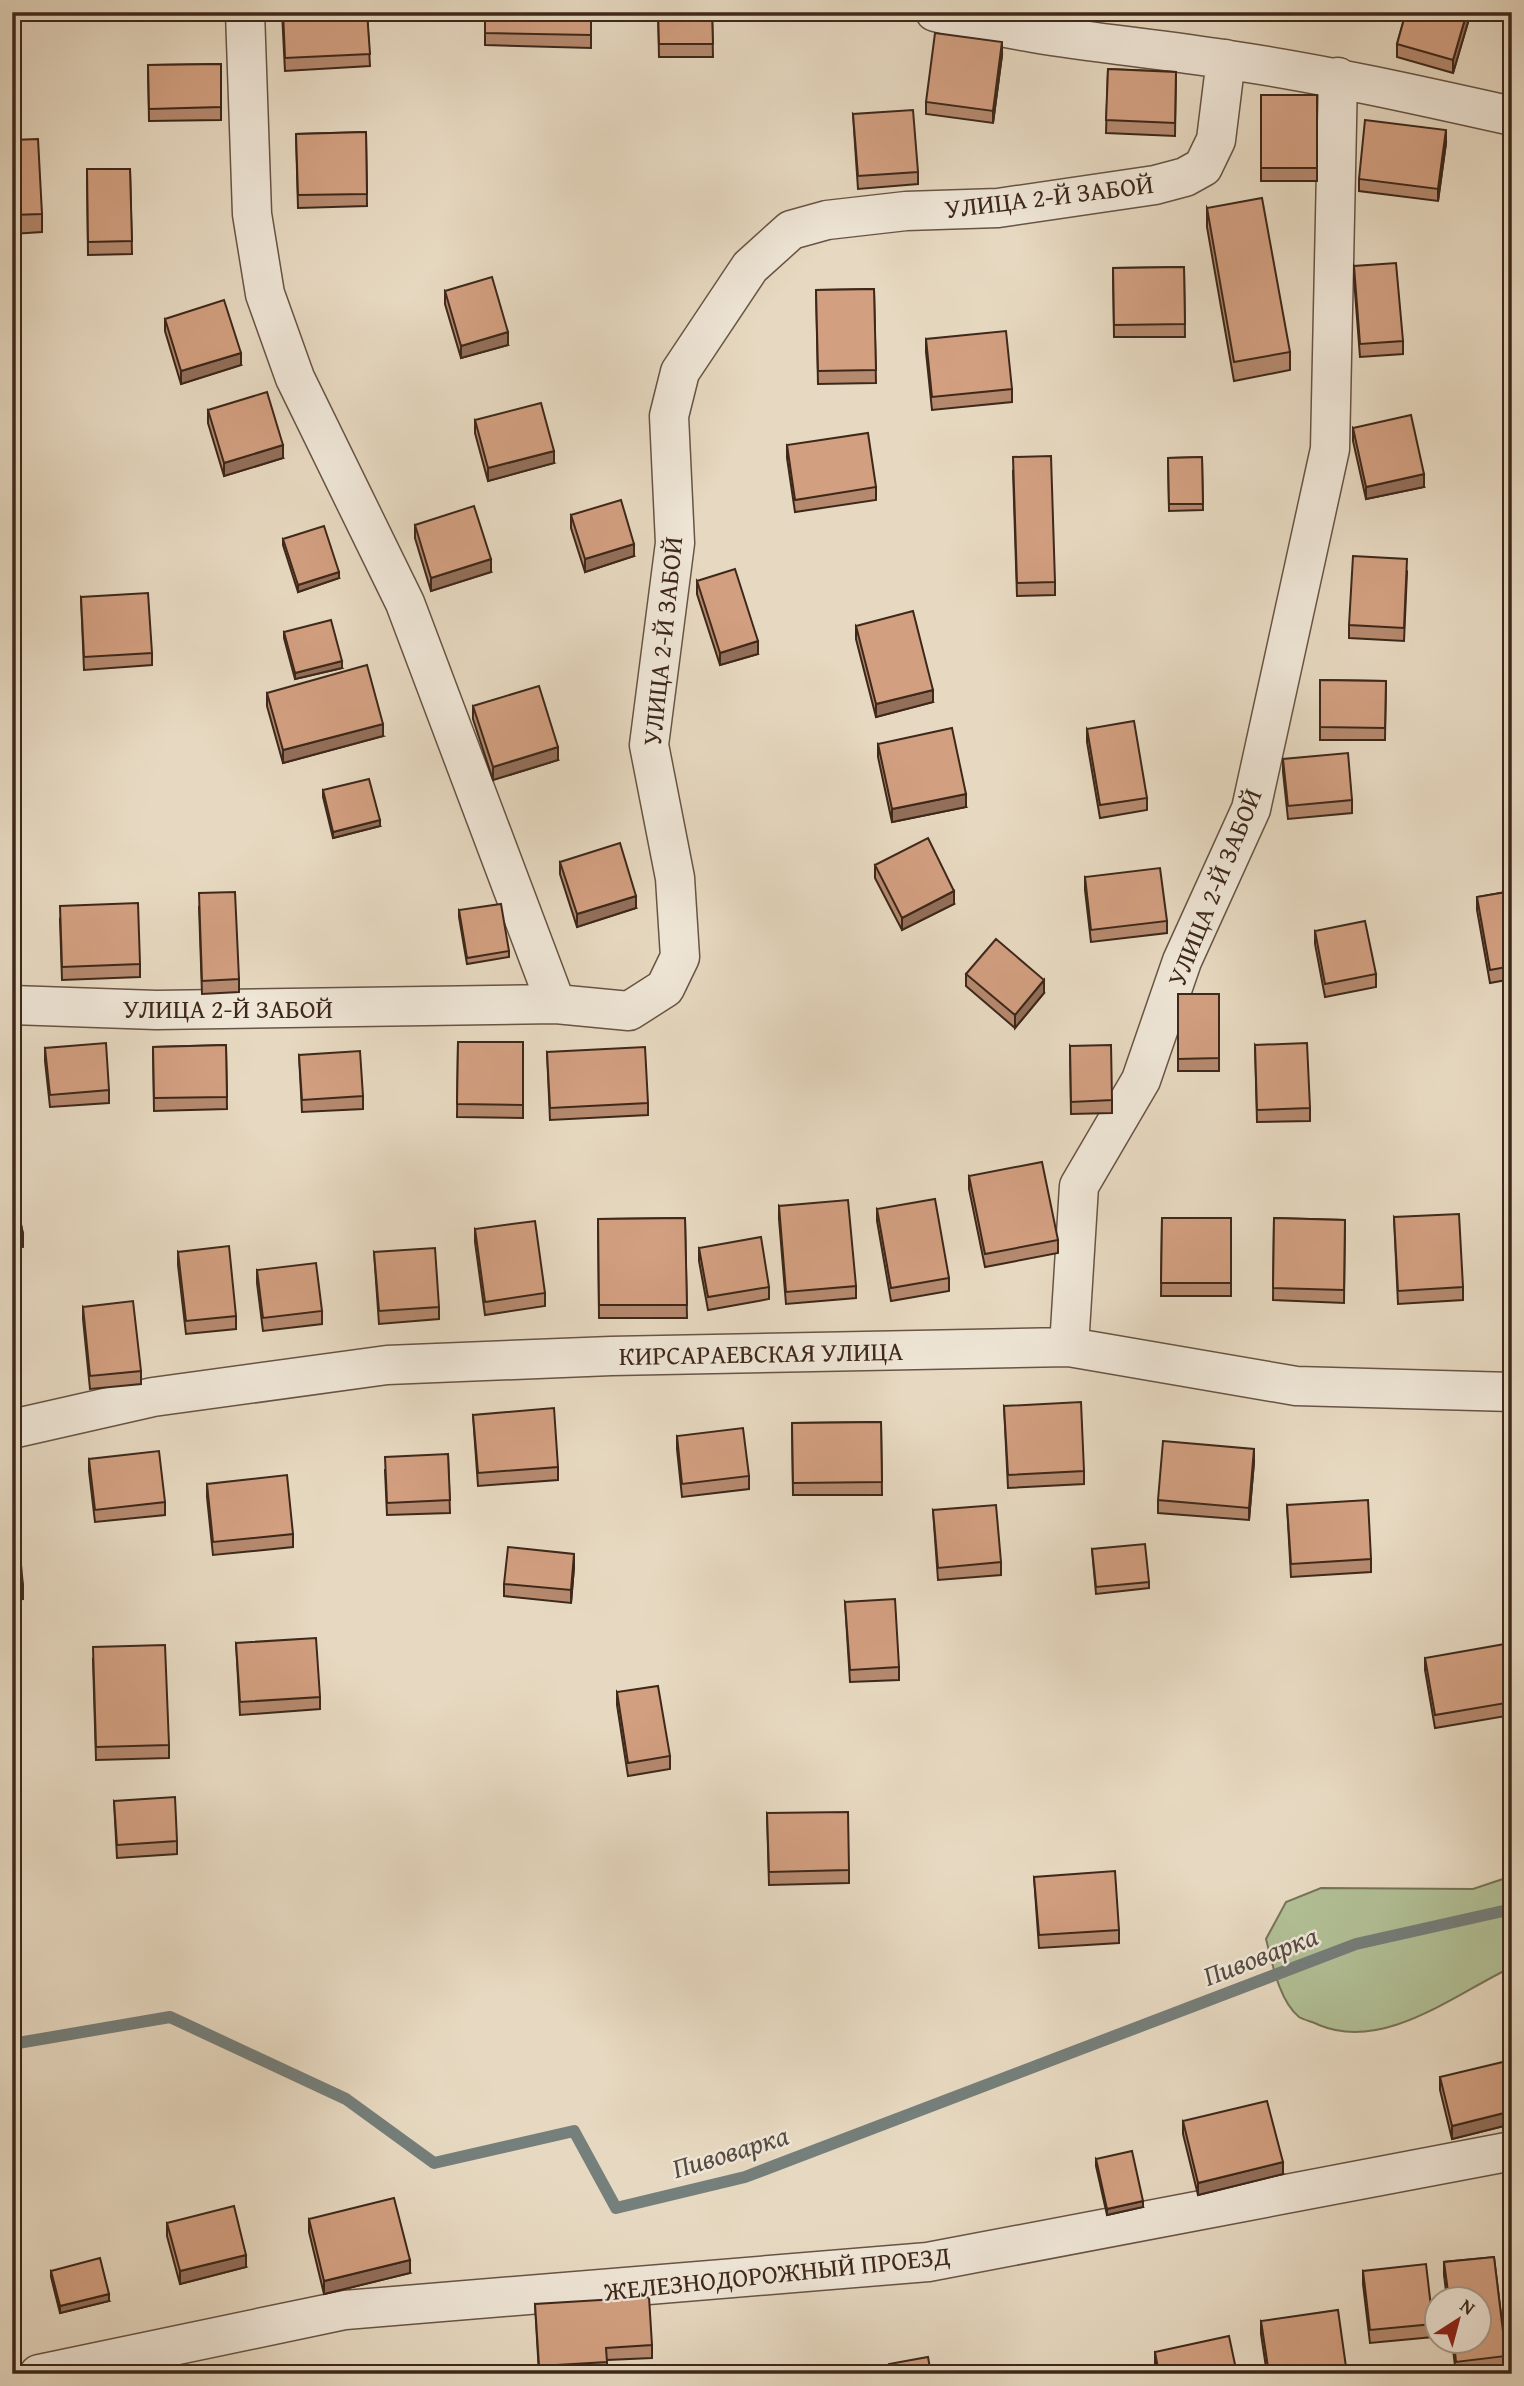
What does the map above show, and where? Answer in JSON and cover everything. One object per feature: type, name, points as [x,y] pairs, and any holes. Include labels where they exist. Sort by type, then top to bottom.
[{"type":"street","points":[[245,12],[252,214],[265,294],[295,378],[405,603],[556,1004]]},
{"type":"street","points":[[935,12],[994,28],[1083,43],[1226,59],[1338,77],[1512,116]]},
{"type":"street","name":"УЛИЦА 2-Й ЗАБОЙ","points":[[12,1005],[156,1010],[556,1004],[629,1011],[665,988],[680,957],[675,878],[649,745],[675,543],[669,416],[680,372],[742,278],[791,230],[827,220],[906,211],[998,208],[1155,185],[1185,177],[1203,167],[1216,140],[1226,59]]},
{"type":"street","name":"УЛИЦА 2-Й ЗАБОЙ","points":[[1069,1347],[1079,1185],[1140,1080],[1182,961],[1251,809],[1330,449],[1338,77]]},
{"type":"street","name":"КИРСАРАЕВСКАЯ УЛИЦА","points":[[12,1429],[153,1397],[387,1366],[611,1356],[1069,1347],[1296,1386],[1512,1392]]},
{"type":"street","name":"ЖЕЛЕЗНОДОРОЖНЫЙ ПРОЕЗД","points":[[39,2374],[345,2310],[928,2262],[1512,2151]]},
{"type":"green space","points":[[1512,1876],[1512,1967],[1418,2016],[1394,2026],[1369,2031],[1344,2031],[1319,2025],[1299,2017],[1286,2001],[1277,1981],[1266,1939],[1286,1902],[1321,1888],[1473,1889]]},
{"type":"building","points":[[283,12],[367,12],[370,54],[285,58]]},
{"type":"building","points":[[485,12],[591,12],[591,35],[485,33]]},
{"type":"building","points":[[658,12],[712,12],[713,44],[659,44]]},
{"type":"building","points":[[1406,12],[1467,12],[1453,60],[1397,44]]},
{"type":"building","points":[[935,33],[1002,42],[993,111],[926,102]]},
{"type":"building","points":[[221,64],[221,107],[149,109],[148,65]]},
{"type":"building","points":[[1108,69],[1176,72],[1175,123],[1106,120]]},
{"type":"building","points":[[1261,95],[1317,95],[1317,168],[1261,168]]},
{"type":"building","points":[[913,110],[918,172],[858,176],[853,114]]},
{"type":"building","points":[[1365,120],[1446,130],[1438,189],[1359,179]]},
{"type":"building","points":[[366,132],[367,194],[298,195],[296,134]]},
{"type":"building","points":[[38,139],[42,214],[12,215],[12,140]]},
{"type":"building","points":[[87,169],[130,169],[132,241],[88,242]]},
{"type":"building","points":[[1262,198],[1290,352],[1234,362],[1207,208]]},
{"type":"building","points":[[1396,263],[1403,341],[1360,344],[1354,266]]},
{"type":"building","points":[[1184,267],[1185,324],[1114,325],[1113,268]]},
{"type":"building","points":[[492,277],[508,332],[461,346],[445,291]]},
{"type":"building","points":[[874,289],[876,370],[818,371],[816,290]]},
{"type":"building","points":[[224,300],[241,353],[181,371],[165,319]]},
{"type":"building","points":[[1006,331],[1012,389],[932,397],[926,339]]},
{"type":"building","points":[[267,392],[283,445],[224,463],[208,410]]},
{"type":"building","points":[[541,403],[554,451],[488,468],[475,420]]},
{"type":"building","points":[[1411,415],[1424,474],[1366,487],[1353,428]]},
{"type":"building","points":[[868,433],[876,487],[795,500],[787,445]]},
{"type":"building","points":[[1051,456],[1055,582],[1017,583],[1013,457]]},
{"type":"building","points":[[1202,457],[1203,504],[1169,504],[1168,458]]},
{"type":"building","points":[[621,500],[634,544],[585,559],[571,515]]},
{"type":"building","points":[[474,506],[491,559],[431,578],[415,525]]},
{"type":"building","points":[[324,526],[339,572],[298,585],[283,539]]},
{"type":"building","points":[[1353,556],[1407,559],[1404,628],[1349,625]]},
{"type":"building","points":[[735,569],[758,641],[720,653],[697,581]]},
{"type":"building","points":[[148,593],[152,653],[84,657],[81,597]]},
{"type":"building","points":[[913,611],[933,690],[876,704],[856,626]]},
{"type":"building","points":[[331,620],[342,661],[295,673],[284,632]]},
{"type":"building","points":[[367,665],[383,724],[283,750],[267,693]]},
{"type":"building","points":[[1320,680],[1386,681],[1385,728],[1320,727]]},
{"type":"building","points":[[539,686],[558,747],[493,767],[473,706]]},
{"type":"building","points":[[1134,721],[1147,798],[1100,805],[1087,729]]},
{"type":"building","points":[[952,728],[966,794],[892,809],[878,744]]},
{"type":"building","points":[[1348,753],[1352,800],[1288,806],[1283,759]]},
{"type":"building","points":[[369,779],[380,820],[333,832],[323,790]]},
{"type":"building","points":[[928,838],[954,891],[902,918],[875,865]]},
{"type":"building","points":[[620,843],[636,896],[577,914],[560,862]]},
{"type":"building","points":[[1160,868],[1167,921],[1091,930],[1085,877]]},
{"type":"building","points":[[1512,891],[1512,966],[1490,970],[1477,897]]},
{"type":"building","points":[[235,892],[239,979],[202,981],[199,893]]},
{"type":"building","points":[[138,903],[140,964],[62,967],[60,906]]},
{"type":"building","points":[[501,904],[509,951],[467,958],[459,910]]},
{"type":"building","points":[[1365,921],[1376,974],[1325,984],[1315,931]]},
{"type":"building","points":[[996,939],[1044,980],[1015,1015],[966,974]]},
{"type":"building","points":[[1178,994],[1219,994],[1219,1058],[1178,1059]]},
{"type":"building","points":[[458,1042],[523,1042],[523,1105],[457,1104]]},
{"type":"building","points":[[106,1043],[109,1090],[50,1095],[45,1048]]},
{"type":"building","points":[[1307,1043],[1310,1108],[1257,1110],[1255,1045]]},
{"type":"building","points":[[226,1045],[227,1097],[154,1098],[153,1047]]},
{"type":"building","points":[[1111,1045],[1112,1100],[1071,1102],[1070,1046]]},
{"type":"building","points":[[645,1047],[648,1103],[550,1108],[547,1052]]},
{"type":"building","points":[[360,1051],[363,1096],[302,1100],[299,1055]]},
{"type":"building","points":[[1512,1148],[1512,1173],[1509,1149]]},
{"type":"building","points":[[1042,1162],[1058,1240],[985,1254],[969,1176]]},
{"type":"building","points":[[12,1182],[23,1234],[12,1236]]},
{"type":"building","points":[[935,1199],[949,1278],[891,1288],[877,1209]]},
{"type":"building","points":[[848,1200],[856,1286],[786,1292],[779,1206]]},
{"type":"building","points":[[1459,1214],[1463,1287],[1398,1291],[1394,1217]]},
{"type":"building","points":[[685,1218],[687,1305],[599,1305],[598,1219]]},
{"type":"building","points":[[1162,1218],[1231,1218],[1231,1283],[1161,1283]]},
{"type":"building","points":[[1274,1218],[1345,1220],[1344,1290],[1273,1288]]},
{"type":"building","points":[[535,1221],[545,1293],[485,1302],[475,1229]]},
{"type":"building","points":[[761,1237],[769,1287],[708,1297],[699,1248]]},
{"type":"building","points":[[229,1246],[236,1316],[186,1321],[178,1252]]},
{"type":"building","points":[[435,1248],[439,1307],[379,1311],[374,1252]]},
{"type":"building","points":[[316,1263],[322,1311],[263,1318],[257,1270]]},
{"type":"building","points":[[133,1301],[141,1371],[90,1376],[83,1307]]},
{"type":"building","points":[[12,1325],[21,1369],[12,1371]]},
{"type":"building","points":[[1081,1402],[1084,1471],[1008,1475],[1004,1406]]},
{"type":"building","points":[[554,1408],[558,1467],[478,1473],[473,1415]]},
{"type":"building","points":[[881,1422],[882,1482],[793,1483],[792,1423]]},
{"type":"building","points":[[743,1428],[749,1476],[682,1484],[677,1436]]},
{"type":"building","points":[[1163,1441],[1254,1449],[1249,1508],[1158,1500]]},
{"type":"building","points":[[159,1451],[165,1502],[95,1510],[89,1459]]},
{"type":"building","points":[[448,1454],[450,1500],[387,1503],[385,1457]]},
{"type":"building","points":[[287,1475],[293,1534],[213,1542],[207,1484]]},
{"type":"building","points":[[1368,1500],[1371,1559],[1291,1564],[1287,1505]]},
{"type":"building","points":[[996,1505],[1001,1562],[938,1568],[933,1510]]},
{"type":"building","points":[[17,1521],[23,1586],[12,1587],[12,1522]]},
{"type":"building","points":[[1145,1544],[1149,1582],[1096,1587],[1092,1549]]},
{"type":"building","points":[[508,1547],[574,1554],[571,1590],[504,1584]]},
{"type":"building","points":[[895,1599],[899,1667],[850,1670],[845,1602]]},
{"type":"building","points":[[316,1638],[320,1697],[240,1702],[236,1643]]},
{"type":"building","points":[[1505,1644],[1512,1684],[1512,1702],[1435,1715],[1425,1658]]},
{"type":"building","points":[[165,1645],[169,1745],[96,1747],[93,1647]]},
{"type":"building","points":[[658,1686],[670,1756],[628,1763],[617,1692]]},
{"type":"building","points":[[175,1797],[177,1841],[117,1845],[114,1801]]},
{"type":"building","points":[[848,1812],[849,1870],[769,1872],[767,1813]]},
{"type":"building","points":[[1115,1871],[1119,1930],[1039,1935],[1034,1877]]},
{"type":"building","points":[[1507,2061],[1512,2080],[1512,2111],[1452,2126],[1440,2077]]},
{"type":"building","points":[[1267,2101],[1283,2162],[1198,2183],[1183,2121]]},
{"type":"building","points":[[1132,2151],[1143,2201],[1107,2209],[1096,2159]]},
{"type":"building","points":[[394,2198],[410,2260],[324,2281],[309,2219]]},
{"type":"building","points":[[234,2206],[246,2255],[180,2271],[167,2223]]},
{"type":"building","points":[[1494,2257],[1506,2356],[1456,2362],[1455,2354],[1492,2354],[1492,2284],[1447,2284],[1444,2262]]},
{"type":"building","points":[[100,2258],[109,2294],[60,2306],[51,2271]]},
{"type":"building","points":[[1426,2264],[1428,2284],[1422,2284],[1422,2325],[1370,2330],[1363,2271]]},
{"type":"building","points":[[649,2297],[652,2345],[606,2348],[607,2362],[539,2366],[535,2304]]},
{"type":"building","points":[[1338,2310],[1347,2374],[1269,2374],[1261,2321]]},
{"type":"building","points":[[1229,2336],[1237,2374],[1159,2374],[1155,2352]]},
{"type":"building","points":[[928,2357],[931,2374],[891,2374],[889,2364]]},
{"type":"building","points":[[1110,2367],[1112,2374],[1076,2374]]},
{"type":"waterway","name":"Пивоварка","points":[[12,2044],[170,2017],[346,2099],[434,2163],[574,2131],[616,2208],[745,2177],[1356,1944],[1512,1909]]}]
